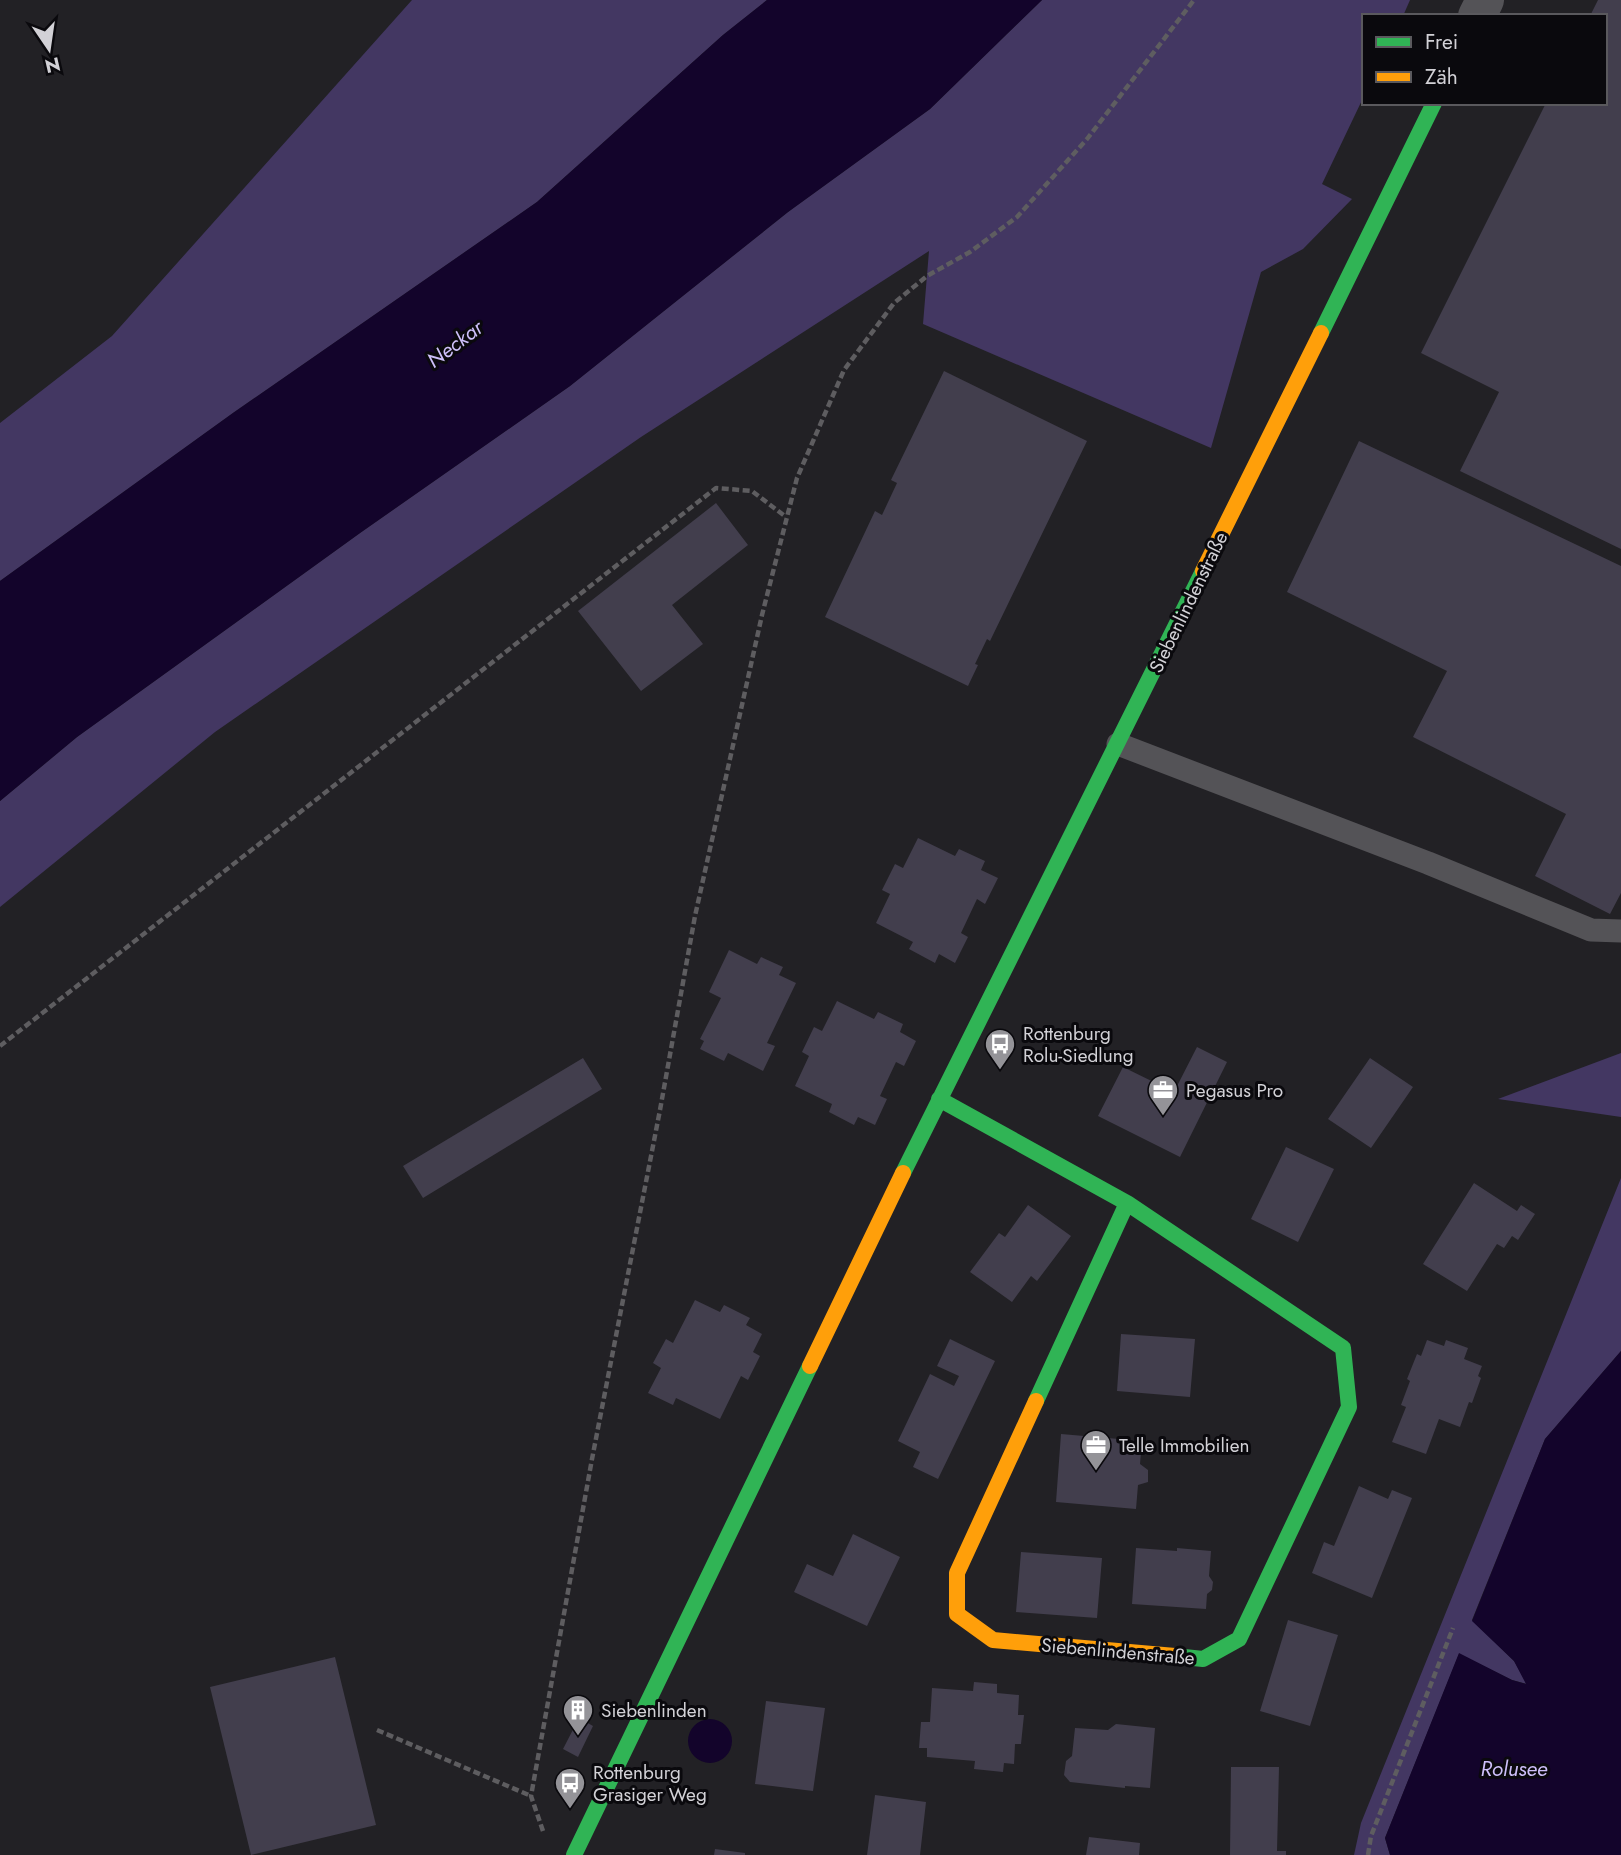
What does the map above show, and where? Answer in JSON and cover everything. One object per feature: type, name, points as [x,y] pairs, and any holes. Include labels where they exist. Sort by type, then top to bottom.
[{"type":"street","name":"Siebenlindenstraße","points":[[574,1855],[939,1099],[1118,744],[1433,105]]},
{"type":"street","name":"Siebenlindenstraße","points":[[939,1099],[1127,1203],[1343,1348],[1349,1407],[1239,1639],[1203,1659],[993,1640],[957,1615],[957,1573],[1127,1203]]},
{"type":"lane","points":[[1118,744],[1428,863],[1591,930],[1621,931]]},
{"type":"path","points":[[547,1843],[531,1796],[592,1459],[695,916],[762,615],[797,478],[844,370],[894,303],[927,276],[970,252],[1017,217],[1087,139],[1194,0]]},
{"type":"path","points":[[0,1046],[716,488],[752,491],[786,517]]},
{"type":"path","points":[[1368,1855],[1371,1836],[1453,1628]]},
{"type":"path","points":[[377,1730],[531,1796]]},
{"type":"shaded area","points":[[412,0],[767,0],[723,35],[537,202],[233,413],[0,581],[0,423],[112,336]]},
{"type":"shaded area","points":[[1042,0],[1410,0],[1404,14],[1362,14],[1362,100],[1322,184],[1352,199],[1303,249],[1261,272],[1211,448],[923,324],[929,251],[641,437],[215,732],[0,907],[0,801],[77,737],[570,386],[788,212],[930,109]]},
{"type":"shaded area","points":[[1621,1053],[1621,1117],[1498,1099]]},
{"type":"shaded area","points":[[1621,1178],[1621,1351],[1545,1439],[1472,1620],[1514,1661],[1527,1684],[1512,1680],[1459,1654],[1385,1838],[1390,1855],[1354,1855],[1361,1823]]},
{"type":"water","name":"Neckar","points":[[767,0],[1042,0],[930,109],[788,212],[570,386],[77,737],[0,801],[0,581],[233,413],[537,202],[723,35]]},
{"type":"water","name":"Rolusee","points":[[1621,1351],[1621,1855],[1390,1855],[1385,1838],[1459,1653],[1512,1680],[1526,1684],[1514,1661],[1472,1621],[1545,1439]]},
{"type":"water","points":[[710,1719],[725,1726],[732,1741],[725,1756],[710,1763],[695,1756],[688,1741],[695,1726]]},
{"type":"building","points":[[1598,0],[1621,0],[1621,549],[1460,471],[1499,392],[1421,353],[1545,105],[1607,105],[1607,14],[1591,14]]},
{"type":"building","points":[[944,371],[1087,441],[990,641],[987,639],[968,686],[825,617],[875,511],[882,515],[897,483],[891,480]]},
{"type":"building","points":[[1359,441],[1621,566],[1621,893],[1610,914],[1535,876],[1566,814],[1413,737],[1447,671],[1287,592]]},
{"type":"building","points":[[716,503],[748,545],[672,605],[703,644],[641,691],[578,611]]},
{"type":"building","points":[[918,838],[955,856],[959,849],[985,861],[981,870],[998,878],[985,904],[977,899],[961,933],[968,937],[955,963],[939,954],[935,963],[909,949],[913,942],[876,923],[890,894],[882,890],[895,864],[903,868]]},
{"type":"building","points":[[729,950],[757,964],[761,957],[783,967],[779,975],[796,983],[767,1043],[775,1046],[763,1071],[728,1053],[724,1061],[700,1049],[704,1041],[700,1039],[721,998],[709,992]]},
{"type":"building","points":[[837,1001],[874,1019],[878,1012],[903,1024],[900,1032],[916,1041],[904,1066],[896,1062],[880,1096],[887,1099],[875,1125],[858,1117],[854,1125],[829,1112],[832,1104],[795,1086],[809,1056],[802,1052],[814,1027],[822,1031]]},
{"type":"building","points":[[1197,1047],[1227,1062],[1180,1157],[1098,1116],[1123,1067],[1174,1092]]},
{"type":"building","points":[[583,1058],[602,1089],[423,1198],[403,1166]]},
{"type":"building","points":[[1370,1058],[1413,1087],[1371,1148],[1328,1119]]},
{"type":"building","points":[[1286,1147],[1334,1169],[1298,1242],[1251,1219]]},
{"type":"building","points":[[1474,1183],[1517,1211],[1521,1205],[1535,1214],[1518,1240],[1512,1236],[1504,1248],[1497,1244],[1467,1291],[1423,1264]]},
{"type":"building","points":[[1028,1205],[1071,1236],[1037,1281],[1031,1276],[1012,1302],[970,1272],[999,1233],[1005,1237]]},
{"type":"building","points":[[695,1300],[720,1312],[724,1305],[750,1318],[746,1325],[762,1334],[753,1352],[760,1356],[748,1380],[741,1376],[720,1419],[676,1398],[673,1405],[648,1393],[661,1368],[653,1363],[666,1339],[673,1343]]},
{"type":"building","points":[[1121,1334],[1195,1339],[1190,1397],[1117,1391]]},
{"type":"building","points":[[950,1339],[995,1361],[938,1479],[913,1467],[920,1452],[898,1441],[930,1374],[954,1386],[959,1376],[937,1366]]},
{"type":"building","points":[[1427,1340],[1444,1346],[1446,1340],[1468,1348],[1464,1359],[1482,1366],[1478,1376],[1481,1378],[1472,1403],[1469,1402],[1460,1427],[1439,1419],[1426,1454],[1392,1442],[1406,1407],[1401,1405],[1410,1381],[1407,1379],[1417,1354],[1421,1356]]},
{"type":"building","points":[[1061,1434],[1142,1441],[1140,1464],[1148,1470],[1148,1482],[1138,1485],[1136,1509],[1056,1502]]},
{"type":"building","points":[[1359,1486],[1388,1499],[1392,1490],[1412,1498],[1372,1598],[1312,1573],[1324,1542],[1334,1546]]},
{"type":"building","points":[[853,1534],[900,1557],[867,1626],[794,1592],[807,1564],[833,1576]]},
{"type":"building","points":[[1136,1548],[1211,1551],[1209,1576],[1213,1582],[1212,1590],[1207,1594],[1206,1609],[1132,1604]]},
{"type":"building","points":[[1021,1552],[1102,1558],[1097,1618],[1016,1612]]},
{"type":"building","points":[[1288,1620],[1338,1635],[1310,1726],[1260,1711]]},
{"type":"building","points":[[335,1657],[376,1825],[251,1855],[210,1687]]},
{"type":"building","points":[[974,1682],[997,1684],[997,1693],[1019,1695],[1018,1715],[1024,1715],[1021,1744],[1015,1744],[1014,1764],[1004,1763],[1003,1772],[974,1769],[975,1761],[927,1757],[927,1748],[919,1748],[921,1722],[930,1722],[932,1688],[973,1691]]},
{"type":"building","points":[[766,1701],[825,1708],[813,1791],[755,1784]]},
{"type":"building","name":"Siebenlinden","points":[[579,1718],[593,1726],[578,1757],[563,1749]]},
{"type":"building","points":[[1116,1724],[1155,1728],[1150,1788],[1070,1782],[1064,1775],[1066,1761],[1072,1756],[1075,1728],[1108,1730]]},
{"type":"building","points":[[1231,1767],[1279,1767],[1277,1851],[1286,1851],[1286,1855],[1230,1855]]},
{"type":"building","points":[[875,1795],[926,1802],[920,1855],[867,1855]]},
{"type":"building","points":[[1089,1837],[1140,1843],[1139,1855],[1086,1855]]},
{"type":"building","points":[[715,1849],[745,1853],[745,1855],[714,1855]]},
{"type":"traffic: fast","points":[[1321,333],[1433,105]]},
{"type":"traffic: fast","points":[[903,1173],[1203,571]]},
{"type":"traffic: fast","points":[[939,1099],[1127,1203],[1343,1348],[1349,1407],[1239,1639],[1203,1659],[1175,1656]]},
{"type":"traffic: fast","points":[[1036,1401],[1127,1203]]},
{"type":"traffic: fast","points":[[574,1855],[810,1366]]},
{"type":"traffic: slow","points":[[1203,571],[1321,333]]},
{"type":"traffic: slow","points":[[810,1366],[903,1173]]},
{"type":"traffic: slow","points":[[1036,1401],[957,1573],[957,1614],[993,1640],[1175,1656]]},
{"type":"place","name":"Rottenburg Rolu-Siedlung","points":[[1000,1071]]},
{"type":"place","name":"Pegasus Pro","points":[[1163,1117]]},
{"type":"place","name":"Telle Immobilien","points":[[1096,1472]]},
{"type":"place","name":"Siebenlinden","points":[[578,1737]]},
{"type":"place","name":"Rottenburg Grasiger Weg","points":[[570,1810]]}]
